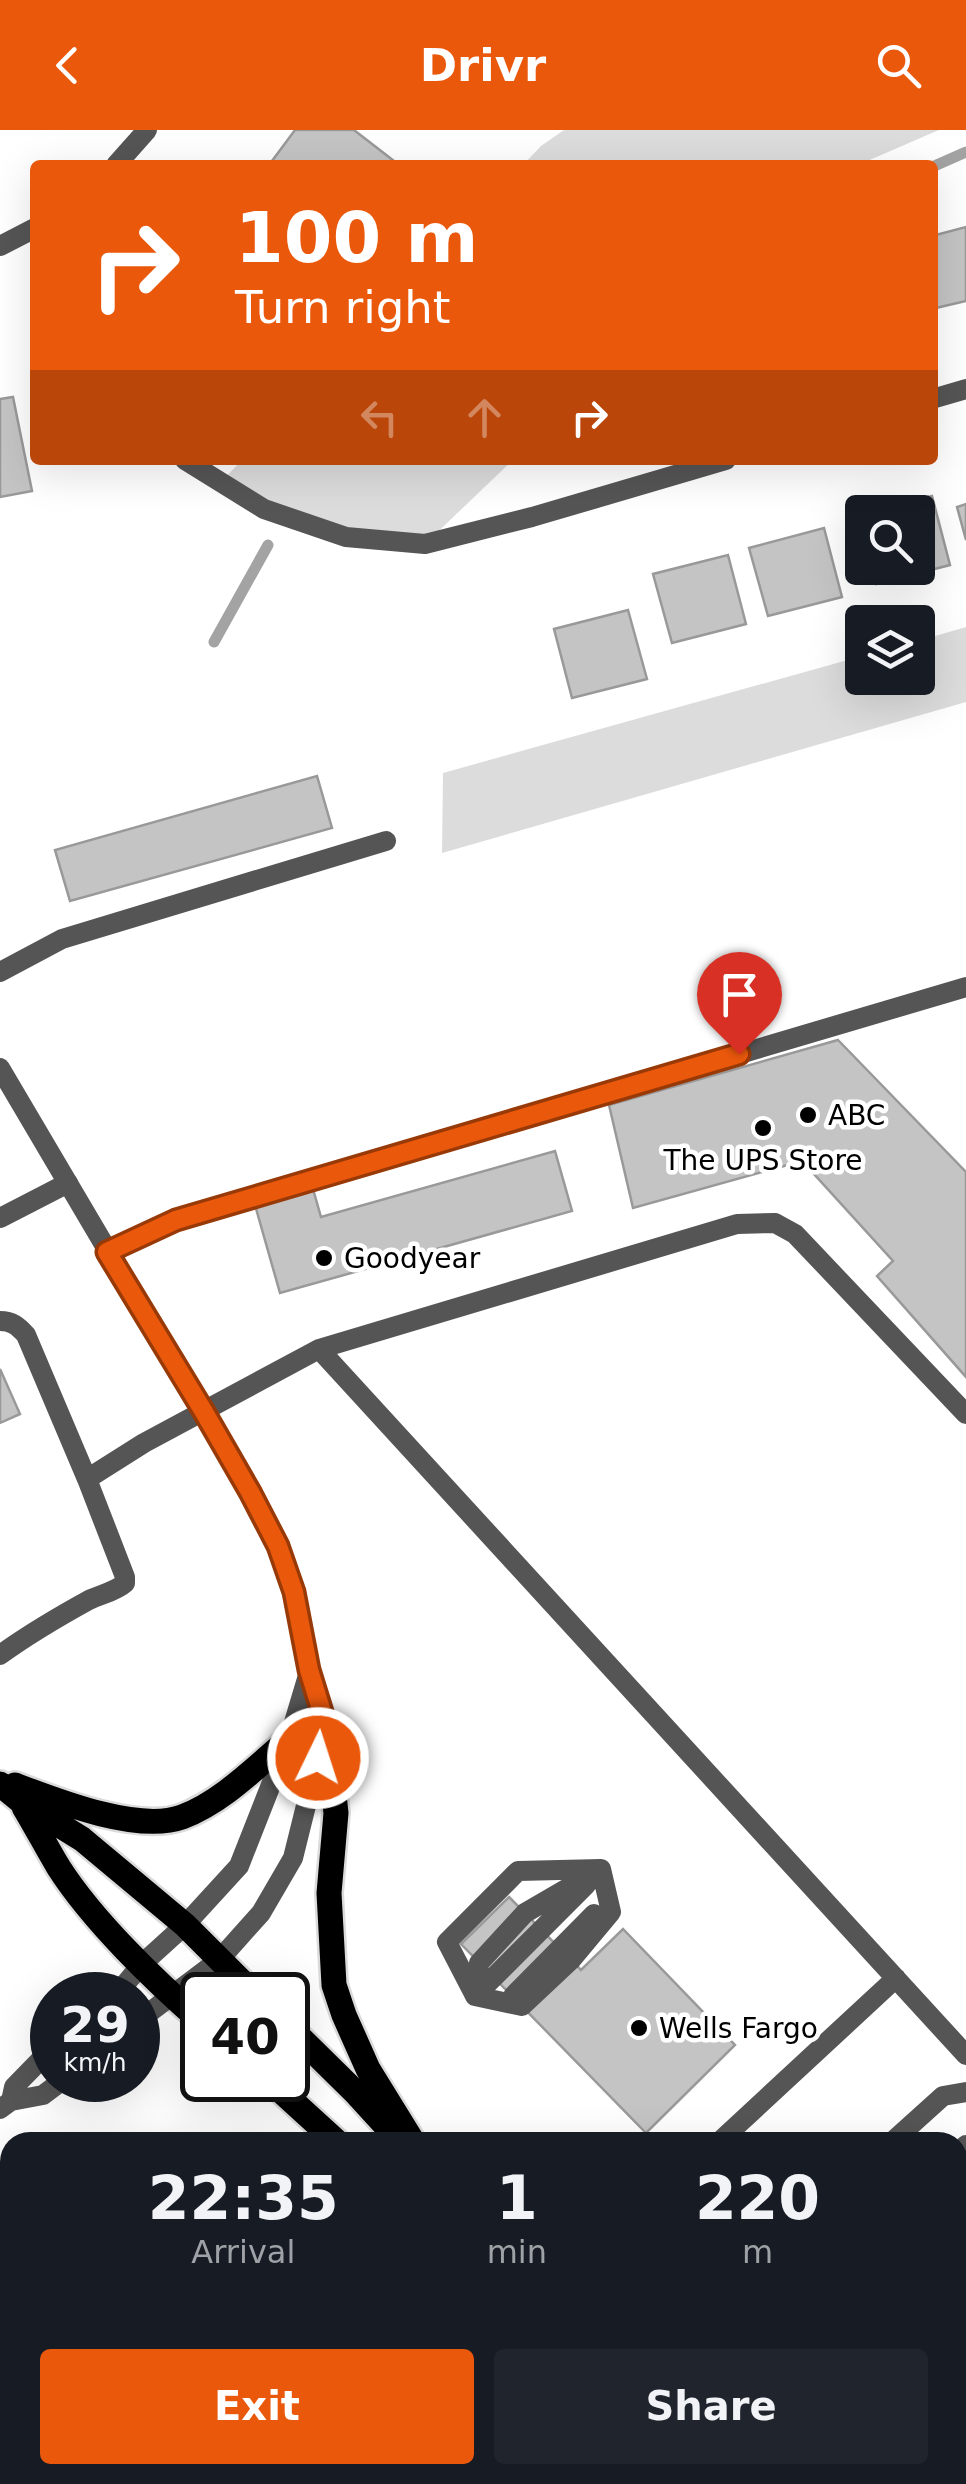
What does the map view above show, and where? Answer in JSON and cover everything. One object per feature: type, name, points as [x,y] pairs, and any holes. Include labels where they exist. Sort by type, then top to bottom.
[{"type":"main road","points":[[326,1725],[336,1813],[329,1893],[334,1984],[368,2070],[407,2132]]},
{"type":"main road","points":[[0,1782],[80,1810],[144,1821],[180,1818],[215,1799],[288,1739]]},
{"type":"main road","points":[[0,1782],[22,1802],[82,1839],[185,1925],[231,1972]]},
{"type":"main road","points":[[22,1802],[60,1870],[96,1916],[180,2003]]},
{"type":"main road","points":[[310,2047],[392,2132]]},
{"type":"main road","points":[[293,2102],[326,2132]]},
{"type":"street","points":[[121,160],[148,130]]},
{"type":"street","points":[[0,246],[30,236]]},
{"type":"street","points":[[938,397],[966,389]]},
{"type":"street","points":[[193,465],[264,509],[346,536],[425,544],[709,465]]},
{"type":"street","points":[[0,972],[62,939],[386,841]]},
{"type":"street","points":[[107,1252],[176,1220],[966,987]]},
{"type":"street","points":[[0,1068],[204,1412],[278,1546],[294,1592],[309,1670],[326,1725],[292,1858],[261,1913],[219,1960],[160,2005]]},
{"type":"street","points":[[0,1218],[68,1183]]},
{"type":"street","points":[[87,1479],[144,1443],[319,1349],[737,1224],[775,1223],[796,1234],[966,1414]]},
{"type":"street","points":[[0,1321],[17,1325],[26,1336],[125,1577],[119,1589],[93,1598],[0,1655]]},
{"type":"street","points":[[319,1349],[966,2054]]},
{"type":"street","points":[[135,1972],[239,1866],[288,1739],[309,1670]]},
{"type":"street","points":[[475,1996],[601,1869]]},
{"type":"street","points":[[475,1996],[522,2006],[571,1960],[611,1912],[601,1869]]},
{"type":"street","points":[[475,1996],[447,1942],[518,1872],[601,1869]]},
{"type":"street","points":[[729,2132],[896,1978]]},
{"type":"street","points":[[6,2105],[14,2087],[30,2071]]},
{"type":"street","points":[[903,2132],[943,2096],[966,2092]]},
{"type":"shaded area","points":[[564,130],[939,130],[870,160],[528,160]]},
{"type":"shaded area","points":[[237,465],[508,465],[425,544],[346,537],[220,483]]},
{"type":"shaded area","points":[[966,627],[966,702],[442,853],[443,773],[845,661],[845,695],[935,695],[935,636]]},
{"type":"building","points":[[295,130],[354,130],[393,160],[273,160]]},
{"type":"building","points":[[966,227],[966,301],[938,308],[938,234]]},
{"type":"building","points":[[13,397],[32,491],[0,497],[0,399]]},
{"type":"building","points":[[966,504],[966,540],[957,507]]},
{"type":"building","points":[[935,508],[950,565],[935,569]]},
{"type":"building","points":[[824,528],[842,597],[768,616],[749,548]]},
{"type":"building","points":[[728,555],[746,624],[672,643],[653,574]]},
{"type":"building","points":[[628,610],[647,679],[572,698],[554,629]]},
{"type":"building","points":[[317,776],[332,828],[70,901],[55,850]]},
{"type":"building","points":[[838,1040],[966,1172],[966,1377],[877,1276],[893,1261],[802,1161],[633,1208],[609,1105]]},
{"type":"building","points":[[555,1151],[572,1211],[280,1293],[255,1205],[313,1189],[321,1217]]},
{"type":"building","points":[[0,1369],[20,1414],[0,1423]]},
{"type":"building","points":[[509,1897],[581,1970],[623,1929],[735,2045],[645,2132],[461,1944]]},
{"type":"waterway","points":[[938,164],[966,152]]},
{"type":"waterway","points":[[214,642],[268,545]]},
{"type":"place","name":"ABC","points":[[808,1115]]},
{"type":"place","name":"The UPS Store","points":[[763,1128]]},
{"type":"place","name":"Goodyear","points":[[324,1258]]},
{"type":"place","name":"Wells Fargo","points":[[639,2028]]},
{"type":"route","points":[[318,1758],[326,1725],[309,1670],[294,1592],[278,1546],[204,1412],[107,1252],[176,1220],[739,1054]]}]
